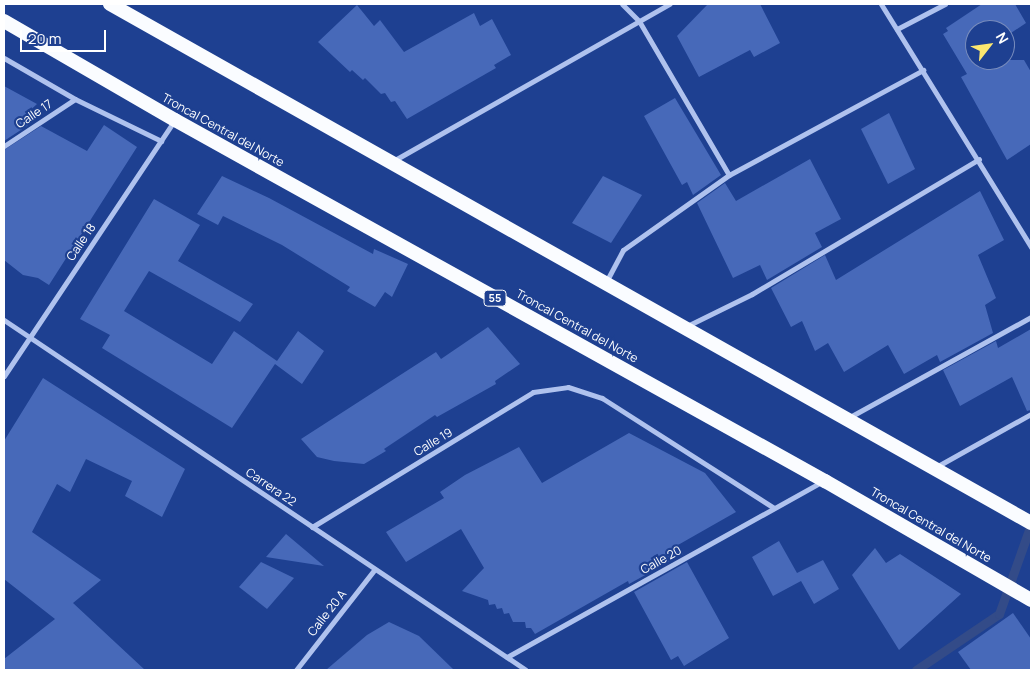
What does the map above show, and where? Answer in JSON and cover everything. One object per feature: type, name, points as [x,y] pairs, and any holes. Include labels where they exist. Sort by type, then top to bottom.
[{"type":"highway","points":[[110,4],[392,161],[1028,521]]},
{"type":"highway","name":"Troncal Central del Norte","points":[[4,21],[175,120],[825,481],[1026,598]]},
{"type":"street","points":[[622,4],[639,21],[729,175]]},
{"type":"street","points":[[392,161],[668,4]]},
{"type":"street","points":[[881,4],[979,158],[1031,247]]},
{"type":"street","points":[[897,29],[945,4]]},
{"type":"street","points":[[4,58],[75,99],[161,141]]},
{"type":"street","points":[[606,282],[623,250],[729,175],[923,70]]},
{"type":"street","name":"Calle 17","points":[[4,146],[75,99]]},
{"type":"street","name":"Calle 18","points":[[4,376],[175,120]]},
{"type":"street","points":[[686,327],[752,294],[979,158]]},
{"type":"street","points":[[847,418],[1031,317]]},
{"type":"street","name":"Carrera 22","points":[[4,320],[526,670]]},
{"type":"street","name":"Calle 19","points":[[312,527],[533,392],[568,387],[602,398],[774,508]]},
{"type":"street","points":[[934,469],[1031,414]]},
{"type":"street","name":"Calle 20","points":[[507,657],[825,481]]},
{"type":"street","name":"Calle 20 A","points":[[296,670],[375,568]]},
{"type":"building","points":[[708,4],[760,4],[780,43],[754,57],[750,50],[699,77],[677,36]]},
{"type":"building","points":[[982,4],[1015,4],[1026,23],[1015,30],[1015,20],[965,20],[965,70],[1015,70],[1015,60],[1024,60],[1031,72],[1031,144],[1007,160],[961,77],[967,74],[943,34],[948,31],[946,28]]},
{"type":"building","points":[[357,5],[374,26],[380,20],[404,52],[474,13],[480,26],[492,19],[511,55],[494,65],[496,68],[407,119],[395,101],[391,102],[385,93],[381,94],[365,78],[363,80],[352,70],[350,72],[318,42]]},
{"type":"building","points":[[4,86],[37,104],[23,117],[33,122],[4,141]]},
{"type":"building","points":[[675,98],[721,175],[693,195],[687,182],[682,185],[644,116]]},
{"type":"building","points":[[889,113],[915,169],[888,184],[861,129]]},
{"type":"building","points":[[104,125],[137,147],[49,285],[38,278],[23,275],[4,260],[4,150],[41,126],[87,151]]},
{"type":"building","points":[[810,159],[841,219],[815,233],[822,247],[767,280],[760,265],[733,278],[697,203],[725,183],[736,201]]},
{"type":"building","points":[[222,176],[269,198],[373,254],[374,249],[408,264],[392,297],[385,292],[375,307],[347,291],[350,287],[282,245],[223,216],[218,225],[197,214]]},
{"type":"building","points":[[603,176],[642,195],[611,243],[572,223]]},
{"type":"building","points":[[980,191],[1004,240],[978,255],[996,298],[985,305],[993,333],[940,362],[937,355],[904,374],[888,345],[844,372],[828,343],[815,351],[802,321],[791,327],[771,288],[825,255],[836,280]]},
{"type":"building","points":[[154,199],[200,225],[178,261],[253,304],[240,322],[149,271],[124,311],[212,364],[234,331],[277,361],[298,331],[324,351],[302,384],[275,364],[232,428],[102,348],[110,335],[80,319]]},
{"type":"building","points":[[488,327],[520,364],[495,381],[496,384],[437,417],[435,415],[384,449],[386,451],[364,464],[334,461],[317,457],[301,439],[436,352],[441,359]]},
{"type":"building","points":[[1031,329],[1031,410],[1027,411],[1012,377],[960,406],[943,370],[996,341],[998,348]]},
{"type":"building","points":[[43,378],[185,469],[162,517],[125,496],[132,481],[86,459],[70,492],[57,484],[32,532],[101,580],[73,603],[145,670],[4,670],[4,659],[55,619],[4,579],[4,441]]},
{"type":"building","points":[[629,433],[705,473],[736,512],[678,545],[683,554],[629,584],[628,581],[535,634],[531,628],[526,628],[525,622],[513,622],[509,613],[504,614],[502,608],[497,609],[495,604],[489,605],[488,600],[462,591],[484,568],[461,529],[406,562],[386,532],[444,498],[440,492],[465,475],[519,447],[542,483]]},
{"type":"building","points":[[286,534],[324,566],[266,557]]},
{"type":"building","points":[[779,541],[797,573],[823,560],[839,589],[814,604],[801,581],[773,596],[752,557]]},
{"type":"building","points":[[875,548],[886,563],[900,554],[961,594],[899,650],[852,575]]},
{"type":"building","points":[[261,562],[294,578],[267,609],[239,587]]},
{"type":"building","points":[[687,562],[729,638],[684,666],[678,656],[671,660],[634,592]]},
{"type":"building","points":[[1013,613],[1031,639],[1031,670],[971,670],[958,652]]},
{"type":"building","points":[[389,622],[419,636],[454,670],[326,670],[367,635]]},
{"type":"waterway","points":[[916,670],[999,614],[1031,524]]}]
